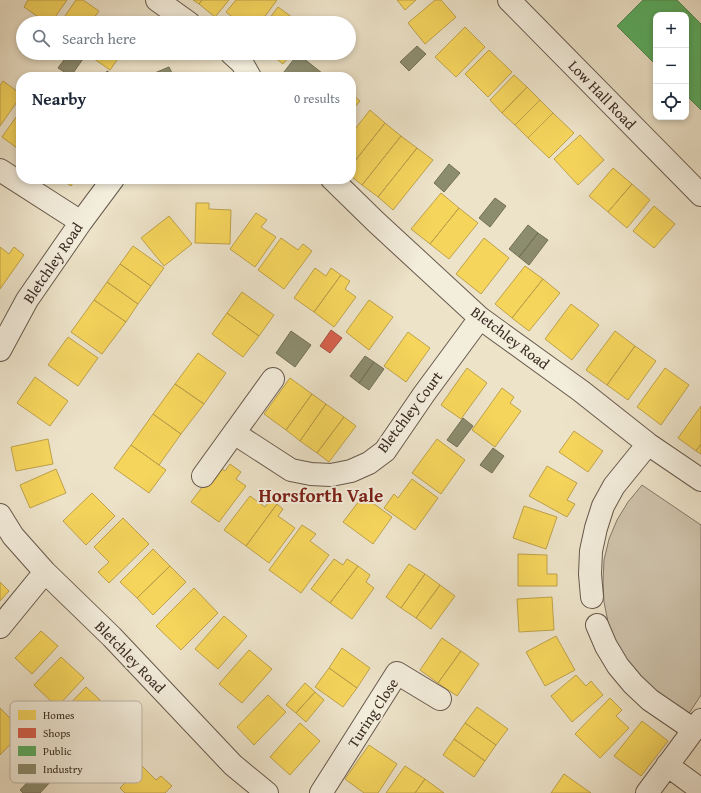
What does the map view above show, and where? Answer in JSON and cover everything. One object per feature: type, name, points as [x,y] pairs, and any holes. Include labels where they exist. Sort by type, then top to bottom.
[{"type":"street","points":[[157,0],[179,16]]},
{"type":"street","name":"Low Hall Road","points":[[509,0],[699,190]]},
{"type":"street","points":[[239,60],[247,72]]},
{"type":"street","points":[[0,170],[16,180]]},
{"type":"street","points":[[22,184],[81,222]]},
{"type":"street","name":"Bletchley Road","points":[[0,350],[27,300],[109,184]]},
{"type":"street","name":"Bletchley Road","points":[[337,184],[480,318],[581,391],[648,444],[701,480]]},
{"type":"street","name":"Bletchley Court","points":[[234,434],[291,470],[304,473],[331,475],[351,471],[369,463],[385,451],[424,394],[480,318]]},
{"type":"street","points":[[203,476],[273,379]]},
{"type":"street","points":[[592,597],[590,574],[591,551],[603,506],[614,486],[648,444]]},
{"type":"street","name":"Bletchley Road","points":[[0,515],[13,536],[45,572],[112,637],[233,765],[267,793]]},
{"type":"street","points":[[0,627],[45,572]]},
{"type":"street","points":[[597,625],[606,646],[618,666],[633,684],[650,700],[697,725],[647,793]]},
{"type":"street","name":"Turing Close","points":[[321,793],[397,673],[440,699]]},
{"type":"street","points":[[667,765],[701,790]]},
{"type":"shaded area","points":[[642,485],[701,525],[701,695],[688,715],[638,677],[615,642],[608,622],[604,602],[604,560],[609,539],[617,520],[628,502]]},
{"type":"building: Homes","points":[[28,0],[67,0],[56,16],[37,16],[24,7]]},
{"type":"building: Homes","points":[[76,0],[83,0],[99,11],[95,16],[65,16]]},
{"type":"building: Homes","points":[[193,0],[202,0],[199,4]]},
{"type":"building: Homes","points":[[202,0],[229,0],[216,16],[199,4]]},
{"type":"building: Homes","points":[[236,0],[277,0],[265,16],[231,16],[226,12]]},
{"type":"building: Homes","points":[[397,0],[416,0],[405,10]]},
{"type":"building: Homes","points":[[435,0],[441,0],[456,17],[425,44],[408,23]]},
{"type":"building: Homes","points":[[278,7],[290,16],[271,16]]},
{"type":"building: Homes","points":[[465,27],[485,47],[456,77],[435,57]]},
{"type":"building: Homes","points":[[489,50],[512,72],[488,97],[465,74]]},
{"type":"building: Homes","points":[[96,60],[117,60],[110,70]]},
{"type":"building: Homes","points":[[278,60],[286,60],[283,64]]},
{"type":"building: Homes","points":[[514,75],[527,87],[502,113],[490,100]]},
{"type":"building: Homes","points":[[3,81],[16,90],[16,103],[0,126],[0,85]]},
{"type":"building: Homes","points":[[527,87],[540,100],[515,125],[502,113]]},
{"type":"building: Homes","points":[[356,97],[360,101],[356,106]]},
{"type":"building: Homes","points":[[540,100],[553,113],[528,138],[515,125]]},
{"type":"building: Homes","points":[[370,110],[385,123],[356,160],[356,128]]},
{"type":"building: Homes","points":[[553,113],[574,133],[549,158],[528,138]]},
{"type":"building: Homes","points":[[16,117],[16,147],[2,137]]},
{"type":"building: Homes","points":[[385,123],[401,136],[362,185],[356,180],[356,160]]},
{"type":"building: Homes","points":[[580,135],[604,160],[578,185],[554,159]]},
{"type":"building: Homes","points":[[401,136],[417,148],[378,197],[362,185]]},
{"type":"building: Homes","points":[[417,148],[433,160],[393,210],[378,197]]},
{"type":"building: Homes","points":[[613,168],[632,184],[608,212],[589,196]]},
{"type":"building: Homes","points":[[632,184],[650,200],[627,228],[608,212]]},
{"type":"building: Homes","points":[[441,193],[459,208],[430,244],[411,229]]},
{"type":"building: Homes","points":[[196,203],[209,203],[209,209],[231,210],[230,244],[195,243]]},
{"type":"building: Homes","points":[[654,206],[675,224],[654,248],[633,231]]},
{"type":"building: Homes","points":[[459,208],[478,223],[449,259],[430,244]]},
{"type":"building: Homes","points":[[256,213],[267,220],[261,227],[276,237],[255,267],[230,249]]},
{"type":"building: Homes","points":[[169,216],[192,244],[164,266],[141,238]]},
{"type":"building: Homes","points":[[281,238],[298,250],[303,244],[312,251],[284,289],[258,270]]},
{"type":"building: Homes","points":[[484,238],[509,258],[481,294],[456,274]]},
{"type":"building: Homes","points":[[133,246],[164,268],[151,286],[120,264]]},
{"type":"building: Homes","points":[[0,247],[9,254],[14,247],[24,255],[0,289]]},
{"type":"building: Homes","points":[[120,264],[151,286],[138,304],[107,282]]},
{"type":"building: Homes","points":[[525,266],[543,279],[512,318],[495,304]]},
{"type":"building: Homes","points":[[315,268],[326,276],[331,268],[341,275],[314,312],[294,298]]},
{"type":"building: Homes","points":[[341,275],[350,281],[345,289],[356,297],[334,327],[314,312]]},
{"type":"building: Homes","points":[[543,279],[560,293],[529,331],[512,318]]},
{"type":"building: Homes","points":[[107,282],[138,304],[126,322],[94,300]]},
{"type":"building: Homes","points":[[242,292],[274,315],[259,336],[227,313]]},
{"type":"building: Homes","points":[[94,300],[126,322],[102,354],[71,332]]},
{"type":"building: Homes","points":[[369,300],[393,317],[369,350],[346,332]]},
{"type":"building: Homes","points":[[571,304],[599,325],[572,360],[545,339]]},
{"type":"building: Homes","points":[[227,313],[259,336],[243,357],[212,334]]},
{"type":"building: Homes","points":[[615,331],[635,346],[607,385],[586,370]]},
{"type":"building: Homes","points":[[408,332],[430,348],[406,382],[384,366]]},
{"type":"building: Homes","points":[[68,337],[98,358],[78,386],[48,365]]},
{"type":"building: Homes","points":[[635,346],[656,361],[628,400],[607,385]]},
{"type":"building: Homes","points":[[198,353],[226,373],[204,404],[175,384]]},
{"type":"building: Homes","points":[[467,368],[487,383],[461,419],[441,405]]},
{"type":"building: Homes","points":[[665,368],[689,385],[661,425],[637,407]]},
{"type":"building: Homes","points":[[35,377],[68,401],[50,426],[17,403]]},
{"type":"building: Homes","points":[[290,378],[312,394],[286,430],[264,414]]},
{"type":"building: Homes","points":[[175,384],[204,404],[181,434],[153,414]]},
{"type":"building: Homes","points":[[502,388],[514,397],[510,403],[521,411],[495,447],[472,430]]},
{"type":"building: Homes","points":[[312,394],[326,404],[300,441],[286,430]]},
{"type":"building: Homes","points":[[326,404],[344,417],[317,453],[300,441]]},
{"type":"building: Homes","points":[[701,406],[701,444],[696,451],[678,438]]},
{"type":"building: Homes","points":[[153,414],[181,434],[159,465],[131,445]]},
{"type":"building: Homes","points":[[344,417],[356,426],[329,462],[317,453]]},
{"type":"building: Homes","points":[[574,431],[603,451],[588,472],[559,452]]},
{"type":"building: Homes","points":[[48,439],[53,464],[16,471],[11,447]]},
{"type":"building: Homes","points":[[437,439],[465,460],[441,494],[412,473]]},
{"type":"building: Homes","points":[[701,444],[701,454],[696,451]]},
{"type":"building: Homes","points":[[131,445],[166,470],[149,493],[114,468]]},
{"type":"building: Homes","points":[[230,464],[241,472],[236,479],[246,486],[219,522],[191,502],[218,466],[225,471]]},
{"type":"building: Homes","points":[[547,466],[577,483],[567,500],[575,504],[567,517],[529,496]]},
{"type":"building: Homes","points":[[56,469],[66,493],[30,508],[20,485]]},
{"type":"building: Homes","points":[[412,479],[438,498],[415,530],[384,508],[394,494],[398,498]]},
{"type":"building: Homes","points":[[92,493],[115,516],[86,545],[63,521]]},
{"type":"building: Homes","points":[[250,496],[265,507],[271,499],[277,504],[246,546],[224,530]]},
{"type":"building: Homes","points":[[363,496],[392,517],[373,544],[343,522]]},
{"type":"building: Homes","points":[[277,504],[283,509],[278,516],[295,528],[269,563],[246,546]]},
{"type":"building: Homes","points":[[524,506],[557,517],[546,549],[513,538]]},
{"type":"building: Homes","points":[[123,518],[149,544],[109,583],[98,572],[109,562],[94,547]]},
{"type":"building: Homes","points":[[302,525],[316,534],[310,541],[329,555],[301,593],[269,570]]},
{"type":"building: Homes","points":[[153,549],[170,566],[137,598],[120,582]]},
{"type":"building: Homes","points":[[518,554],[547,555],[547,574],[557,574],[557,586],[518,586]]},
{"type":"building: Homes","points":[[334,559],[343,565],[347,559],[358,566],[330,603],[311,589]]},
{"type":"building: Homes","points":[[409,564],[425,574],[401,608],[386,597]]},
{"type":"building: Homes","points":[[170,566],[186,582],[153,615],[137,598]]},
{"type":"building: Homes","points":[[358,566],[370,575],[366,582],[374,588],[352,619],[330,603]]},
{"type":"building: Homes","points":[[425,574],[440,585],[416,618],[401,608]]},
{"type":"building: Homes","points":[[0,582],[9,591],[0,601]]},
{"type":"building: Homes","points":[[440,585],[455,596],[431,629],[416,618]]},
{"type":"building: Homes","points":[[194,588],[218,613],[181,650],[156,626]]},
{"type":"building: Homes","points":[[552,597],[554,630],[519,632],[517,599]]},
{"type":"building: Homes","points":[[224,616],[247,636],[218,669],[195,649]]},
{"type":"building: Homes","points":[[41,631],[58,646],[32,674],[15,658]]},
{"type":"building: Homes","points":[[556,636],[575,670],[545,686],[526,652]]},
{"type":"building: Homes","points":[[442,638],[461,651],[438,683],[420,670]]},
{"type":"building: Homes","points":[[342,648],[370,668],[357,688],[329,668]]},
{"type":"building: Homes","points":[[249,650],[272,669],[242,703],[219,684]]},
{"type":"building: Homes","points":[[461,651],[479,664],[457,696],[438,683]]},
{"type":"building: Homes","points":[[61,657],[84,678],[63,701],[51,701],[34,685]]},
{"type":"building: Homes","points":[[329,668],[357,688],[343,707],[315,687]]},
{"type":"building: Homes","points":[[576,675],[586,686],[591,681],[603,695],[572,722],[551,696]]},
{"type":"building: Homes","points":[[305,683],[315,692],[296,713],[286,705]]},
{"type":"building: Homes","points":[[86,687],[100,700],[99,701],[73,701]]},
{"type":"building: Homes","points":[[315,692],[324,700],[306,722],[296,713]]},
{"type":"building: Homes","points":[[268,695],[286,712],[254,745],[237,727]]},
{"type":"building: Homes","points":[[610,698],[622,710],[616,716],[629,728],[600,758],[575,734]]},
{"type":"building: Homes","points":[[477,707],[508,729],[496,745],[465,723]]},
{"type":"building: Homes","points":[[0,708],[10,718],[10,745],[0,755]]},
{"type":"building: Homes","points":[[642,721],[668,741],[641,776],[614,756]]},
{"type":"building: Homes","points":[[300,723],[320,741],[290,775],[270,757]]},
{"type":"building: Homes","points":[[465,723],[496,745],[485,761],[454,739]]},
{"type":"building: Homes","points":[[454,739],[485,761],[474,777],[443,755]]},
{"type":"building: Homes","points":[[369,745],[397,764],[378,793],[364,793],[345,779]]},
{"type":"building: Homes","points":[[142,766],[156,780],[161,776],[172,786],[165,793],[125,793],[120,788],[125,783],[142,783]]},
{"type":"building: Homes","points":[[405,766],[425,779],[415,793],[386,793]]},
{"type":"building: Homes","points":[[564,774],[591,793],[551,793]]},
{"type":"building: Homes","points":[[425,779],[444,793],[415,793]]},
{"type":"building: Shops","points":[[331,330],[342,338],[330,353],[320,346]]},
{"type":"building: Public","points":[[643,0],[677,0],[689,12],[653,12],[653,62],[617,26]]},
{"type":"building: Public","points":[[689,12],[701,24],[701,110],[689,98]]},
{"type":"building: Industry","points":[[417,46],[426,54],[409,71],[400,62]]},
{"type":"building: Industry","points":[[64,60],[82,60],[74,72],[64,72],[58,68]]},
{"type":"building: Industry","points":[[293,60],[306,60],[321,72],[284,72]]},
{"type":"building: Industry","points":[[169,67],[172,72],[157,72]]},
{"type":"building: Industry","points":[[449,164],[460,173],[444,192],[434,183]]},
{"type":"building: Industry","points":[[495,198],[506,206],[490,227],[479,218]]},
{"type":"building: Industry","points":[[528,225],[538,233],[519,257],[509,249]]},
{"type":"building: Industry","points":[[538,233],[548,240],[529,265],[519,257]]},
{"type":"building: Industry","points":[[291,331],[311,345],[295,367],[276,353]]},
{"type":"building: Industry","points":[[365,356],[374,362],[359,383],[350,376]]},
{"type":"building: Industry","points":[[374,362],[384,369],[369,390],[359,383]]},
{"type":"building: Industry","points":[[463,418],[473,426],[457,447],[447,440]]},
{"type":"building: Industry","points":[[493,448],[504,456],[492,473],[480,465]]},
{"type":"building: Industry","points":[[27,783],[49,783],[40,793],[23,793],[20,790]]},
{"type":"district","name":"Horsforth Vale","points":[[321,495]]}]
